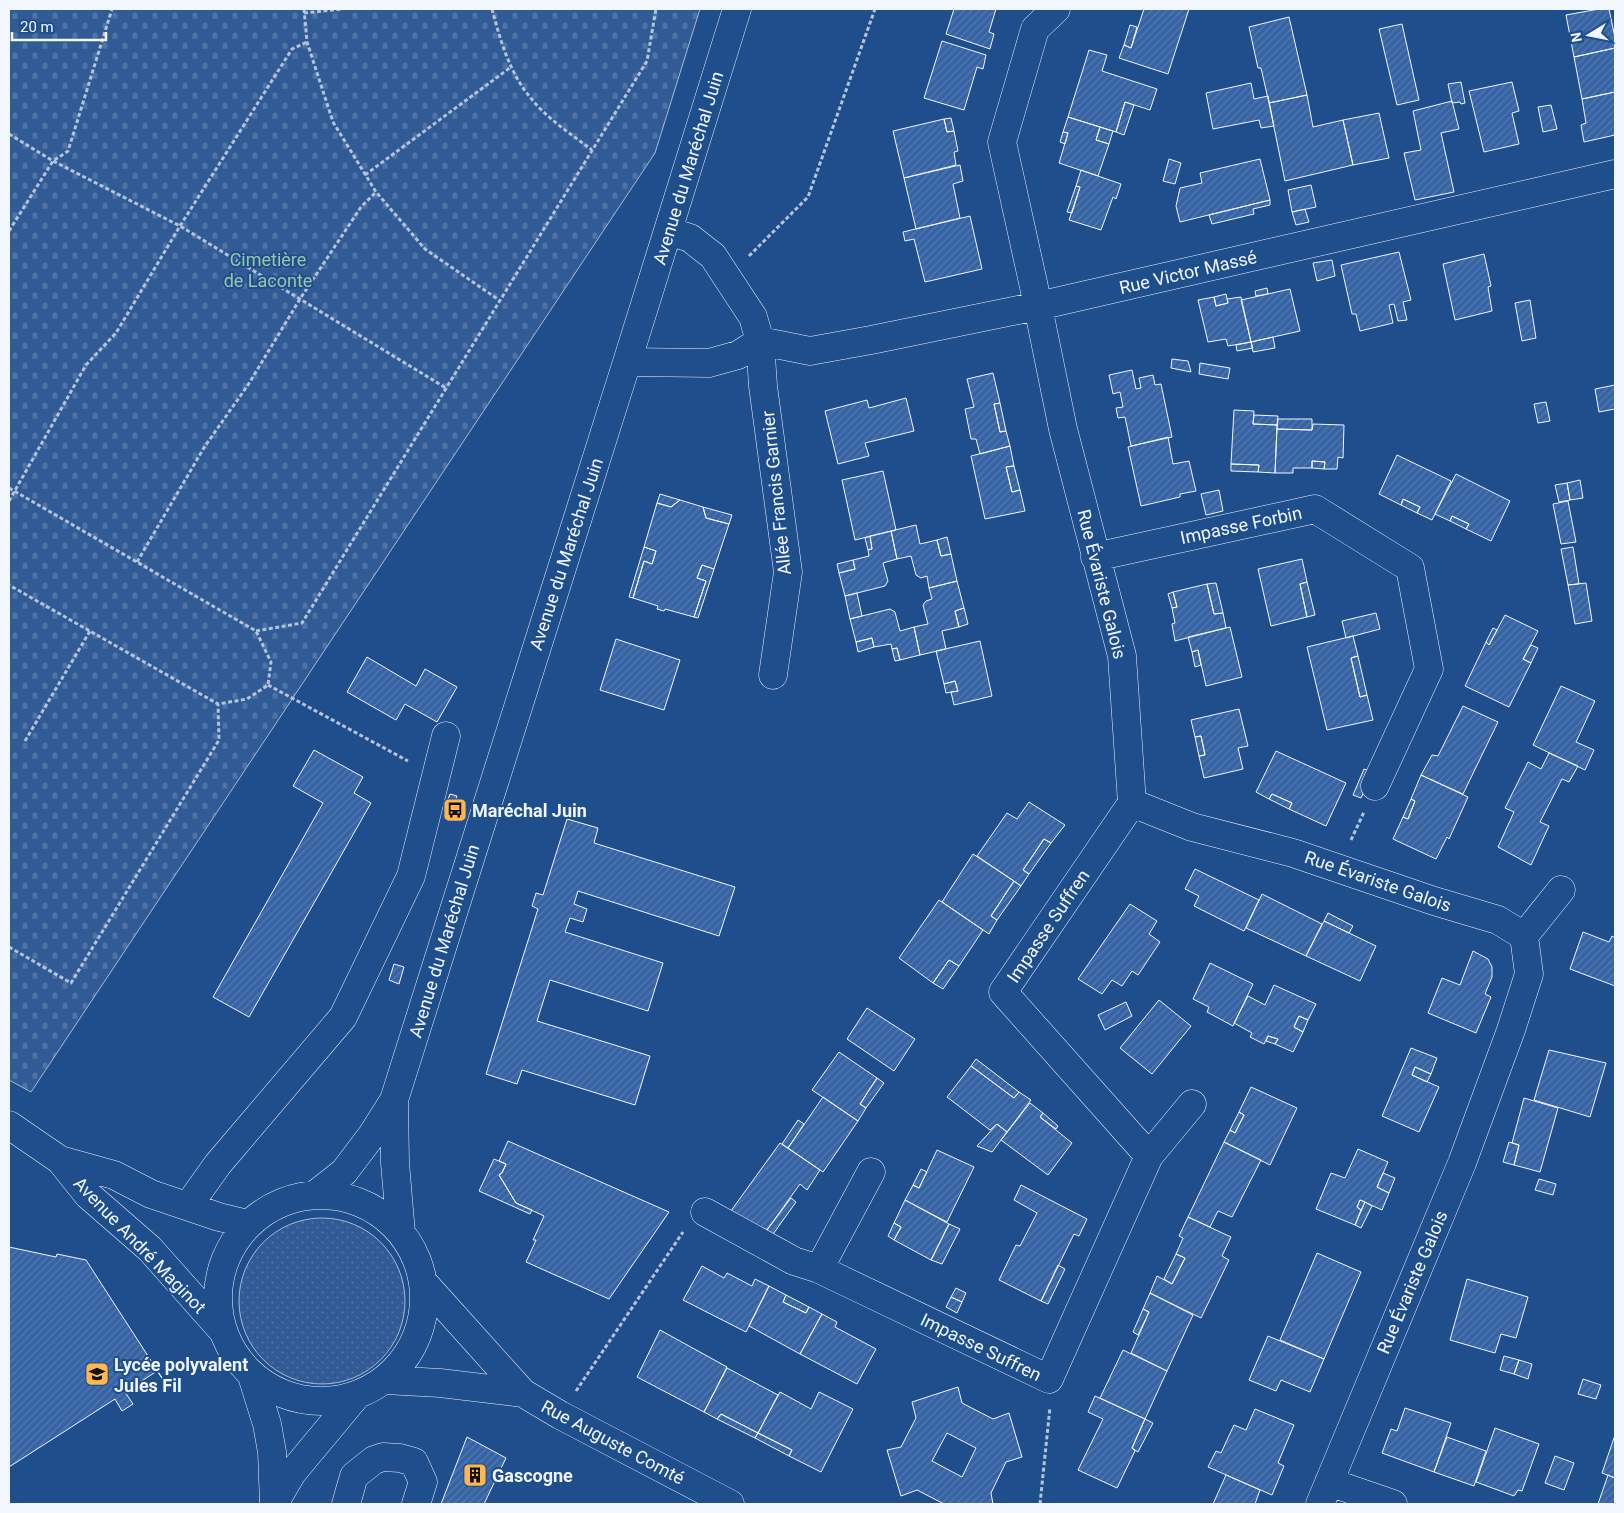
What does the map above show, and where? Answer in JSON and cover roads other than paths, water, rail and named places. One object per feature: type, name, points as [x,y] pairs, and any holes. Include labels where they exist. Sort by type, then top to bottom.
[{"type":"street","name":"Avenue du Maréchal Juin","points":[[316,1194],[344,1172],[372,1135],[394,1100],[627,362],[736,9]]},
{"type":"street","name":"Rue Évariste Galois","points":[[1056,9],[1035,29],[1002,142],[1063,429],[1122,656],[1132,803],[1192,827],[1293,853],[1434,902],[1498,920],[1524,936],[1529,974],[1511,1030],[1462,1163],[1324,1493]]},
{"type":"street","name":"Rue Victor Massé","points":[[760,341],[810,351],[871,340],[1038,306],[1615,174]]},
{"type":"street","points":[[627,362],[709,363],[738,355],[760,341],[753,317],[713,256],[690,238],[668,231]]},
{"type":"street","name":"Allée Francis Garnier","points":[[760,341],[763,386],[788,572],[773,676]]},
{"type":"street","name":"Impasse Forbin","points":[[1095,557],[1315,509],[1410,568],[1429,668],[1376,786]]},
{"type":"street","points":[[188,1206],[218,1164],[342,1017],[411,876],[446,736]]},
{"type":"street","name":"Impasse Suffren","points":[[1132,803],[1003,992],[1149,1156]]},
{"type":"street","points":[[1524,936],[1561,890]]},
{"type":"street","name":"Avenue du Maréchal Juin","points":[[394,1100],[395,1162],[401,1233]]},
{"type":"street","name":"Impasse Suffren","points":[[705,1212],[794,1262],[820,1269],[1049,1379],[1149,1156],[1192,1104]]},
{"type":"street","name":"Avenue André Maginot","points":[[9,1125],[60,1160],[88,1195],[150,1249],[222,1329]]},
{"type":"street","name":"Avenue André Maginot","points":[[60,1160],[114,1175],[151,1194],[219,1217],[248,1224]]},
{"type":"street","points":[[820,1269],[871,1172]]},
{"type":"street","points":[[316,1194],[363,1203],[401,1233],[416,1256],[424,1283],[422,1320],[409,1354],[385,1380],[356,1396],[320,1402],[283,1396],[252,1376],[234,1355],[222,1329],[217,1291],[226,1255],[248,1224],[279,1202],[316,1194]]},
{"type":"street","name":"Rue Auguste Comté","points":[[424,1283],[523,1393],[560,1415],[730,1504]]},
{"type":"street","points":[[252,1376],[267,1424],[272,1452],[274,1504]]},
{"type":"street","name":"Rue Auguste Comté","points":[[385,1380],[440,1383],[523,1393]]},
{"type":"street","points":[[274,1504],[292,1473],[356,1396]]},
{"type":"street","points":[[346,1504],[354,1476],[374,1460],[383,1456],[414,1462],[424,1482],[416,1504]]},
{"type":"street","points":[[1324,1493],[1393,1504]]},
{"type":"place","name":"Maréchal Juin","points":[[455,810]]},
{"type":"place","name":"Lycée polyvalent Jules Fil","points":[[97,1374]]},
{"type":"place","name":"Gascogne","points":[[475,1475]]},
{"type":"park label","name":"Cimetière de Laconte","points":[[268,269]]}]
